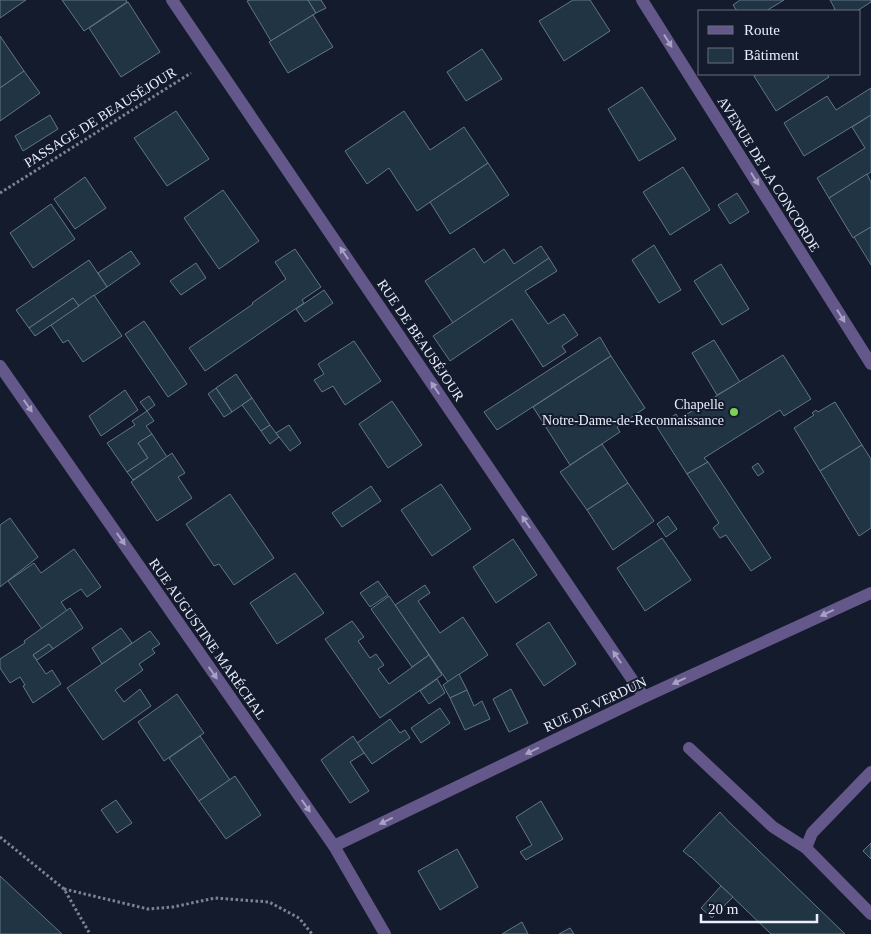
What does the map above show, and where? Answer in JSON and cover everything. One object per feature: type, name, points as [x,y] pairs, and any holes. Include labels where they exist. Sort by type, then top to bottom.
[{"type":"street","name":"RUE DE BEAUSÉJOUR","points":[[172,0],[644,697]]},
{"type":"street","name":"AVENUE DE LA CONCORDE","points":[[642,0],[871,364]]},
{"type":"street","name":"RUE AUGUSTINE MARÉCHAL","points":[[0,366],[334,846],[385,934]]},
{"type":"street","name":"RUE DE VERDUN","points":[[334,846],[644,697],[871,592]]},
{"type":"street","points":[[689,748],[773,827],[806,848],[871,914]]},
{"type":"street","points":[[806,848],[812,833],[871,772]]},
{"type":"path","name":"PASSAGE DE BEAUSÉJOUR","points":[[0,193],[213,59]]},
{"type":"path","points":[[0,837],[64,889],[90,934]]},
{"type":"path","points":[[64,889],[148,910],[172,908],[215,898],[269,902],[299,918],[312,934]]},
{"type":"building","points":[[0,0],[26,0],[0,18]]},
{"type":"building","points":[[62,0],[126,0],[127,2],[84,31]]},
{"type":"building","points":[[308,0],[316,13],[271,41],[247,1]]},
{"type":"building","points":[[308,0],[321,0],[326,8],[316,13]]},
{"type":"building","points":[[573,0],[590,0],[610,31],[564,61],[539,21]]},
{"type":"building","points":[[740,0],[784,0],[768,10],[736,10],[733,5]]},
{"type":"building","points":[[830,0],[871,0],[871,2],[859,10],[834,10],[835,9]]},
{"type":"building","points":[[128,2],[160,52],[121,77],[89,28]]},
{"type":"building","points":[[313,15],[333,47],[288,73],[269,42]]},
{"type":"building","points":[[0,36],[24,71],[0,88]]},
{"type":"building","points":[[482,49],[502,79],[466,101],[447,72]]},
{"type":"building","points":[[24,71],[40,93],[0,121],[0,88]]},
{"type":"building","points":[[828,75],[829,77],[776,111],[754,76]]},
{"type":"building","points":[[642,87],[676,139],[639,161],[608,109]]},
{"type":"building","points":[[871,88],[871,115],[804,156],[784,123],[827,96],[836,110]]},
{"type":"building","points":[[176,111],[209,159],[167,186],[134,138]]},
{"type":"building","points":[[404,111],[430,150],[464,127],[488,163],[417,211],[389,168],[367,184],[345,151]]},
{"type":"building","points":[[50,115],[58,129],[23,151],[15,136]]},
{"type":"building","points":[[871,115],[871,172],[829,198],[817,178],[865,148],[852,127]]},
{"type":"building","points":[[488,163],[509,195],[450,234],[430,202]]},
{"type":"building","points":[[683,167],[710,210],[670,235],[643,192]]},
{"type":"building","points":[[867,174],[871,182],[871,227],[853,238],[829,198]]},
{"type":"building","points":[[85,177],[106,208],[75,229],[54,199]]},
{"type":"building","points":[[223,190],[259,241],[219,269],[184,218]]},
{"type":"building","points":[[737,193],[749,212],[730,224],[718,205]]},
{"type":"building","points":[[51,204],[75,239],[33,268],[10,233]]},
{"type":"building","points":[[871,227],[871,265],[854,237]]},
{"type":"building","points":[[654,245],[681,290],[659,303],[632,260]]},
{"type":"building","points":[[541,246],[549,258],[453,323],[425,281],[474,248],[484,263],[504,249],[514,264]]},
{"type":"building","points":[[295,249],[321,287],[302,300],[304,303],[205,371],[189,348],[286,279],[275,262]]},
{"type":"building","points":[[131,251],[140,264],[107,287],[98,273]]},
{"type":"building","points":[[549,258],[557,271],[525,291],[548,324],[564,314],[578,335],[562,346],[566,352],[543,367],[512,319],[450,361],[433,336]]},
{"type":"building","points":[[89,260],[107,287],[79,306],[73,298],[29,328],[16,310]]},
{"type":"building","points":[[196,263],[206,278],[181,295],[170,281]]},
{"type":"building","points":[[721,264],[749,309],[722,325],[694,281]]},
{"type":"building","points":[[324,290],[333,303],[305,322],[296,309]]},
{"type":"building","points":[[94,295],[122,336],[83,362],[68,340],[63,343],[51,325]]},
{"type":"building","points":[[73,298],[79,306],[35,336],[29,328]]},
{"type":"building","points":[[144,321],[187,384],[168,397],[125,334]]},
{"type":"building","points":[[600,337],[611,356],[497,430],[484,412]]},
{"type":"building","points":[[714,340],[740,382],[717,395],[692,353]]},
{"type":"building","points":[[354,341],[381,381],[345,405],[333,386],[322,392],[314,380],[324,374],[318,364]]},
{"type":"building","name":"Chapelle Notre-Dame-de-Reconnaissance","points":[[783,355],[811,399],[784,416],[780,410],[704,458],[708,462],[687,474],[657,427],[676,414],[679,419]]},
{"type":"building","points":[[611,356],[645,408],[617,427],[620,432],[570,465],[533,407]]},
{"type":"building","points":[[236,374],[252,398],[232,412],[216,388]]},
{"type":"building","points":[[216,388],[232,412],[224,417],[208,394]]},
{"type":"building","points":[[125,390],[138,410],[101,436],[89,416]]},
{"type":"building","points":[[149,396],[155,405],[147,411],[140,402]]},
{"type":"building","points":[[252,398],[270,425],[261,431],[242,405]]},
{"type":"building","points":[[392,401],[422,445],[388,468],[359,424]]},
{"type":"building","points":[[835,402],[862,445],[820,471],[794,428],[814,415],[812,413],[816,410],[818,412]]},
{"type":"building","points":[[147,411],[154,421],[146,426],[152,434],[138,443],[148,458],[127,472],[107,443],[135,425],[132,421]]},
{"type":"building","points":[[270,425],[279,437],[270,444],[261,431]]},
{"type":"building","points":[[289,425],[301,443],[290,451],[276,433]]},
{"type":"building","points":[[152,434],[167,457],[133,480],[127,472],[148,458],[138,443]]},
{"type":"building","points":[[602,444],[628,483],[587,510],[560,472]]},
{"type":"building","points":[[862,445],[871,459],[871,528],[859,536],[820,471]]},
{"type":"building","points":[[172,453],[185,473],[178,477],[192,498],[157,521],[131,482]]},
{"type":"building","points":[[708,462],[771,558],[751,571],[726,535],[720,538],[713,528],[719,523],[687,474]]},
{"type":"building","points":[[758,463],[764,472],[758,476],[752,467]]},
{"type":"building","points":[[628,483],[654,521],[613,550],[587,510]]},
{"type":"building","points":[[441,484],[471,529],[432,556],[401,510]]},
{"type":"building","points":[[371,486],[381,501],[342,527],[332,513]]},
{"type":"building","points":[[230,494],[274,558],[234,585],[219,564],[214,566],[186,524]]},
{"type":"building","points":[[668,516],[677,529],[666,537],[657,524]]},
{"type":"building","points":[[10,518],[38,557],[0,587],[0,525]]},
{"type":"building","points":[[662,538],[691,580],[645,611],[617,568]]},
{"type":"building","points":[[513,539],[537,575],[496,603],[473,567]]},
{"type":"building","points":[[74,549],[101,587],[87,597],[81,589],[61,602],[67,611],[42,629],[8,581],[34,563],[41,573]]},
{"type":"building","points":[[295,573],[324,613],[277,644],[250,603]]},
{"type":"building","points":[[378,581],[388,595],[370,607],[360,593]]},
{"type":"building","points":[[425,585],[430,593],[418,601],[440,633],[463,617],[488,655],[448,682],[395,605]]},
{"type":"building","points":[[389,596],[429,655],[412,667],[371,609]]},
{"type":"building","points":[[70,608],[83,628],[53,649],[49,644],[33,655],[46,674],[52,670],[61,684],[33,703],[20,677],[10,683],[0,668],[0,659],[25,643],[24,641]]},
{"type":"building","points":[[352,621],[364,637],[358,641],[370,658],[376,654],[384,665],[378,669],[389,684],[429,655],[442,675],[380,718],[325,639]]},
{"type":"building","points":[[549,622],[576,664],[544,686],[516,644]]},
{"type":"building","points":[[121,628],[132,643],[102,664],[92,648]]},
{"type":"building","points":[[150,631],[160,644],[152,649],[155,653],[139,664],[143,670],[115,690],[124,702],[140,689],[151,706],[103,740],[67,688]]},
{"type":"building","points":[[49,644],[53,649],[37,660],[33,655]]},
{"type":"building","points":[[459,674],[467,690],[450,698],[443,685]]},
{"type":"building","points":[[437,679],[445,693],[429,704],[420,691]]},
{"type":"building","points":[[511,689],[528,723],[509,732],[493,699]]},
{"type":"building","points":[[467,690],[474,706],[482,701],[490,719],[465,730],[450,698]]},
{"type":"building","points":[[177,694],[204,733],[164,761],[138,722]]},
{"type":"building","points":[[440,708],[450,723],[421,743],[411,728]]},
{"type":"building","points":[[390,719],[400,733],[405,730],[410,738],[372,764],[357,743]]},
{"type":"building","points":[[200,736],[230,780],[199,801],[169,758]]},
{"type":"building","points":[[353,736],[364,753],[350,762],[369,791],[350,803],[321,760]]},
{"type":"building","points":[[235,776],[261,815],[226,839],[199,801]]},
{"type":"building","points":[[116,800],[132,823],[117,833],[101,810]]},
{"type":"building","points":[[541,801],[563,839],[526,860],[520,852],[532,845],[516,817]]},
{"type":"building","points":[[720,812],[845,934],[771,934],[683,851]]},
{"type":"building","points":[[871,843],[871,859],[863,851]]},
{"type":"building","points":[[457,849],[478,887],[440,910],[418,871]]},
{"type":"building","points":[[0,876],[62,934],[0,934]]},
{"type":"building","points":[[721,886],[733,897],[712,918],[701,908]]},
{"type":"building","points":[[522,922],[528,934],[502,934]]},
{"type":"building","points":[[570,928],[574,934],[559,934]]},
{"type":"place","name":"Chapelle Notre-Dame-de-Reconnaissance","points":[[734,412]]}]
